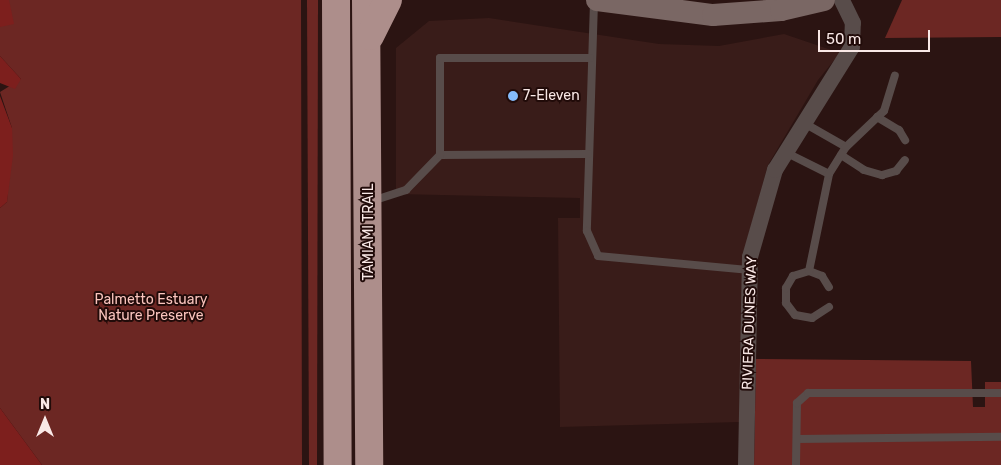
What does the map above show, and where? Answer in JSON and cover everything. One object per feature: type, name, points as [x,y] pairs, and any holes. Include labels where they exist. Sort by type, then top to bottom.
[{"type":"highway","points":[[336,0],[338,465]]},
{"type":"highway","name":"TAMIAMI TRAIL","points":[[366,0],[370,201],[369,465]]},
{"type":"highway","points":[[367,47],[388,0]]},
{"type":"street","points":[[596,0],[713,15],[781,10],[824,0]]},
{"type":"street","name":"RIVIERA DUNES WAY","points":[[746,465],[750,270],[775,170],[803,122],[852,47],[853,24],[842,0]]},
{"type":"lane","points":[[596,0],[590,58],[586,231],[598,256],[750,270]]},
{"type":"lane","points":[[370,201],[406,190],[440,155],[440,58],[590,58]]},
{"type":"lane","points":[[809,271],[829,174],[846,147],[891,100],[895,76]]},
{"type":"lane","points":[[877,116],[899,130],[905,140]]},
{"type":"lane","points":[[803,122],[846,147]]},
{"type":"lane","points":[[785,152],[829,174]]},
{"type":"lane","points":[[440,155],[588,154]]},
{"type":"lane","points":[[841,155],[864,170],[882,175],[896,171],[905,160]]},
{"type":"lane","points":[[829,287],[822,276],[809,271],[789,281],[785,296],[790,310],[812,318],[829,307]]},
{"type":"lane","points":[[796,465],[798,403],[808,393],[1001,393]]},
{"type":"lane","points":[[797,438],[1001,437]]},
{"type":"shaded area","points":[[0,0],[9,0],[14,24],[0,27]]},
{"type":"shaded area","points":[[489,18],[659,44],[719,46],[784,34],[840,53],[818,80],[768,165],[743,255],[739,422],[560,427],[558,218],[580,218],[580,198],[396,194],[396,48],[429,21]]},
{"type":"shaded area","points":[[0,56],[21,79],[15,89],[0,83]]},
{"type":"shaded area","points":[[0,96],[12,128],[13,155],[7,202],[0,208]]},
{"type":"shaded area","points":[[0,408],[42,465],[0,465]]},
{"type":"green space","name":"Palmetto Estuary Nature Preserve","points":[[9,0],[301,0],[302,465],[42,465],[0,408],[0,208],[7,202],[12,128],[0,92],[21,79],[0,56],[0,27]]},
{"type":"green space","points":[[307,0],[318,0],[317,465],[309,465]]},
{"type":"green space","points":[[902,0],[1001,0],[1001,37],[885,38]]},
{"type":"green space","points":[[756,359],[971,361],[973,407],[985,407],[985,382],[1001,382],[1001,465],[754,465]]},
{"type":"place","name":"7-Eleven","points":[[513,96]]}]
